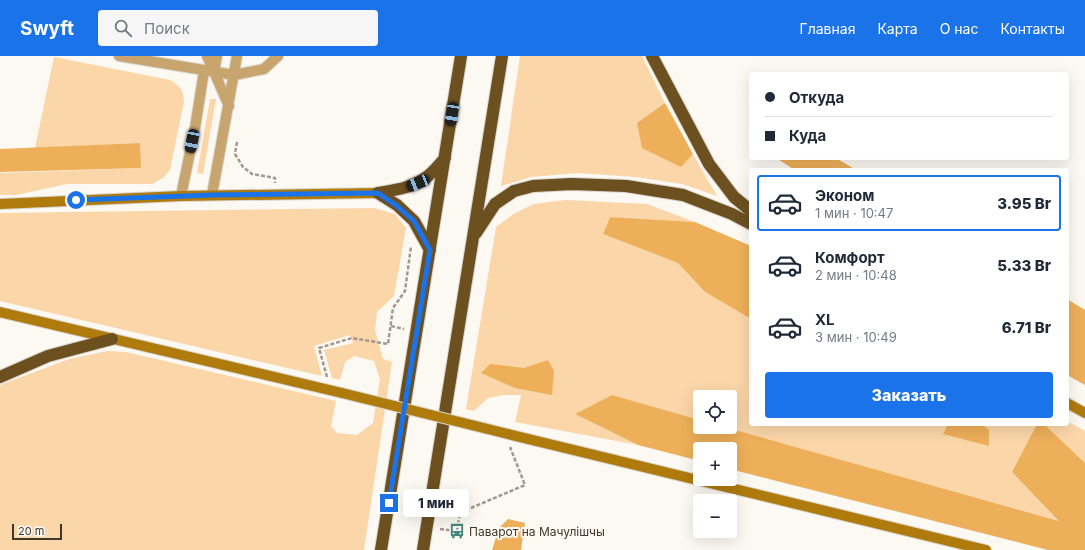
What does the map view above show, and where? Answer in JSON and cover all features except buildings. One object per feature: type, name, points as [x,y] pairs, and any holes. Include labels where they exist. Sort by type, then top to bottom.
[{"type":"highway","points":[[381,550],[461,56]]},
{"type":"highway","points":[[423,550],[502,56]]},
{"type":"highway","points":[[652,56],[709,164],[734,197],[749,209]]},
{"type":"highway","points":[[378,193],[406,188],[418,183],[428,176],[445,158]]},
{"type":"highway","points":[[474,238],[495,204],[514,191],[533,186],[572,184],[626,186],[683,195],[732,214],[749,223]]},
{"type":"highway","points":[[378,193],[397,206],[414,221],[430,250]]},
{"type":"highway","points":[[0,377],[48,356],[112,339]]},
{"type":"street","points":[[0,204],[212,195],[378,193]]},
{"type":"street","points":[[0,312],[342,393],[986,550]]},
{"type":"street","points":[[1069,404],[1085,413]]},
{"type":"lane","points":[[119,56],[234,75],[264,69],[278,56]]},
{"type":"lane","points":[[207,56],[209,72],[229,106]]},
{"type":"lane","points":[[181,196],[209,72],[217,56]]},
{"type":"lane","points":[[212,195],[237,56]]},
{"type":"path","points":[[237,141],[235,154],[243,167],[252,174],[275,178],[275,195]]},
{"type":"path","points":[[328,380],[319,348],[352,338],[388,344],[394,308],[405,291],[411,244]]},
{"type":"path","points":[[427,527],[457,531],[460,512],[525,485],[510,448]]},
{"type":"shaded area","points":[[520,56],[642,56],[665,103],[637,123],[681,166],[693,154],[717,196],[682,184],[636,177],[578,173],[531,177],[501,186]]},
{"type":"shaded area","points":[[54,57],[170,80],[179,87],[183,94],[184,102],[170,170],[163,178],[152,184],[67,184],[16,195],[0,195],[0,173],[141,168],[139,143],[35,148]]},
{"type":"shaded area","points":[[210,99],[216,99],[203,174],[197,173]]},
{"type":"shaded area","points":[[665,103],[693,154],[681,167],[642,148],[637,123]]},
{"type":"shaded area","points":[[140,143],[141,168],[0,172],[0,149]]},
{"type":"shaded area","points":[[779,160],[839,160],[853,168],[792,168]]},
{"type":"shaded area","points":[[566,200],[647,204],[695,222],[610,217],[603,234],[678,263],[705,292],[749,318],[749,426],[1036,426],[1012,472],[1060,521],[737,430],[737,390],[693,390],[693,418],[612,395],[575,414],[638,445],[515,422],[521,395],[503,395],[488,398],[474,411],[466,409],[496,227],[515,213],[534,204]]},
{"type":"shaded area","points":[[374,208],[395,214],[406,228],[394,296],[377,312],[375,330],[383,359],[392,362],[364,550],[0,550],[0,385],[69,359],[107,351],[126,352],[336,401],[331,426],[337,433],[357,435],[373,423],[380,379],[374,361],[354,356],[345,362],[340,380],[332,378],[324,350],[353,343],[350,335],[314,346],[322,376],[0,301],[0,213]]},
{"type":"shaded area","points":[[610,217],[695,222],[749,245],[749,318],[705,292],[678,263],[603,234]]},
{"type":"shaded area","points":[[1069,300],[1085,310],[1085,385],[1069,376]]},
{"type":"shaded area","points":[[548,360],[554,371],[552,395],[515,388],[481,373],[490,364],[524,368]]},
{"type":"shaded area","points":[[612,395],[693,418],[693,434],[737,434],[737,430],[1059,521],[1012,472],[1036,426],[1046,426],[1085,463],[1085,550],[1048,550],[737,471],[737,442],[693,442],[693,459],[638,445],[575,414]]},
{"type":"shaded area","points":[[1069,422],[1085,431],[1085,463],[1046,426],[1069,426]]},
{"type":"shaded area","points":[[947,426],[984,426],[989,430],[989,446],[943,434]]},
{"type":"shaded area","points":[[508,519],[525,523],[521,550],[492,550],[499,528]]},
{"type":"place","name":"Паварот на Мачулішчы","points":[[457,531]]},
{"type":"route","points":[[76,200],[212,195],[378,193],[397,206],[414,221],[430,250],[418,332],[389,503]]}]
